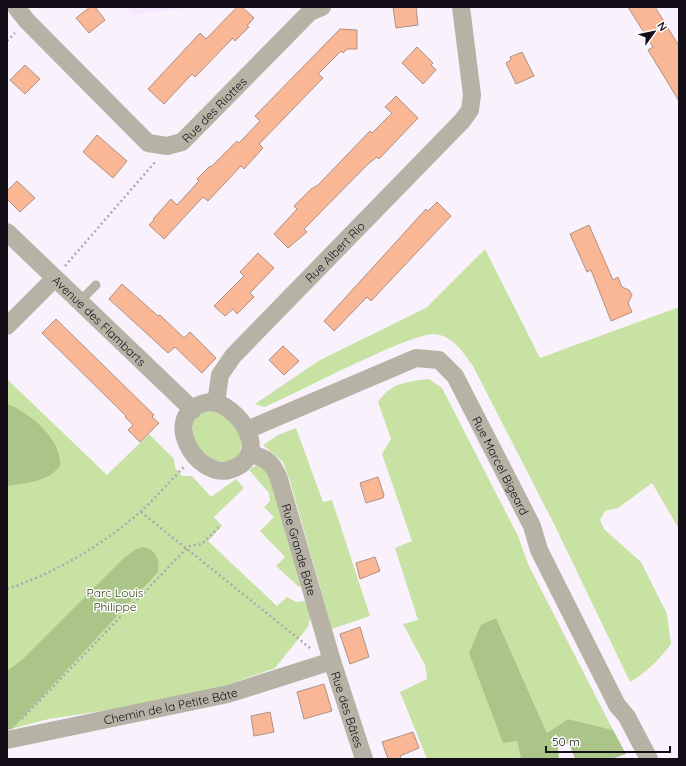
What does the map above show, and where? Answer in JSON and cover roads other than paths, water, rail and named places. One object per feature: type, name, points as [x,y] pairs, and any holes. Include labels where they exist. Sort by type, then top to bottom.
[{"type":"street","name":"Rue des Riottes","points":[[16,7],[27,21],[148,143],[167,146],[182,142],[310,12],[322,7]]},
{"type":"street","name":"Rue Albert Rio","points":[[216,403],[220,376],[233,356],[458,126],[470,110],[472,95],[461,7]]},
{"type":"street","name":"Avenue des Flambarts","points":[[7,232],[193,410]]},
{"type":"street","points":[[7,326],[55,278]]},
{"type":"street","name":"Rue Marcel Bigeard","points":[[247,430],[416,358],[439,360],[455,376],[532,526],[538,550],[617,705],[627,717],[649,759]]},
{"type":"street","points":[[205,403],[216,403],[226,408],[247,430],[251,441],[249,454],[237,467],[219,471],[208,467],[195,454],[185,441],[183,431],[185,420],[193,410],[205,403]]},
{"type":"street","name":"Rue Grande Bâte","points":[[249,454],[260,456],[270,462],[279,479],[332,661]]},
{"type":"street","name":"Chemin de la Petite Bâte","points":[[7,740],[228,694],[332,661]]},
{"type":"street","name":"Rue des Bâtes","points":[[332,661],[364,759]]},
{"type":"lane","points":[[80,302],[96,285]]},
{"type":"park label","name":"Parc Louis Philippe","points":[[115,599]]}]
